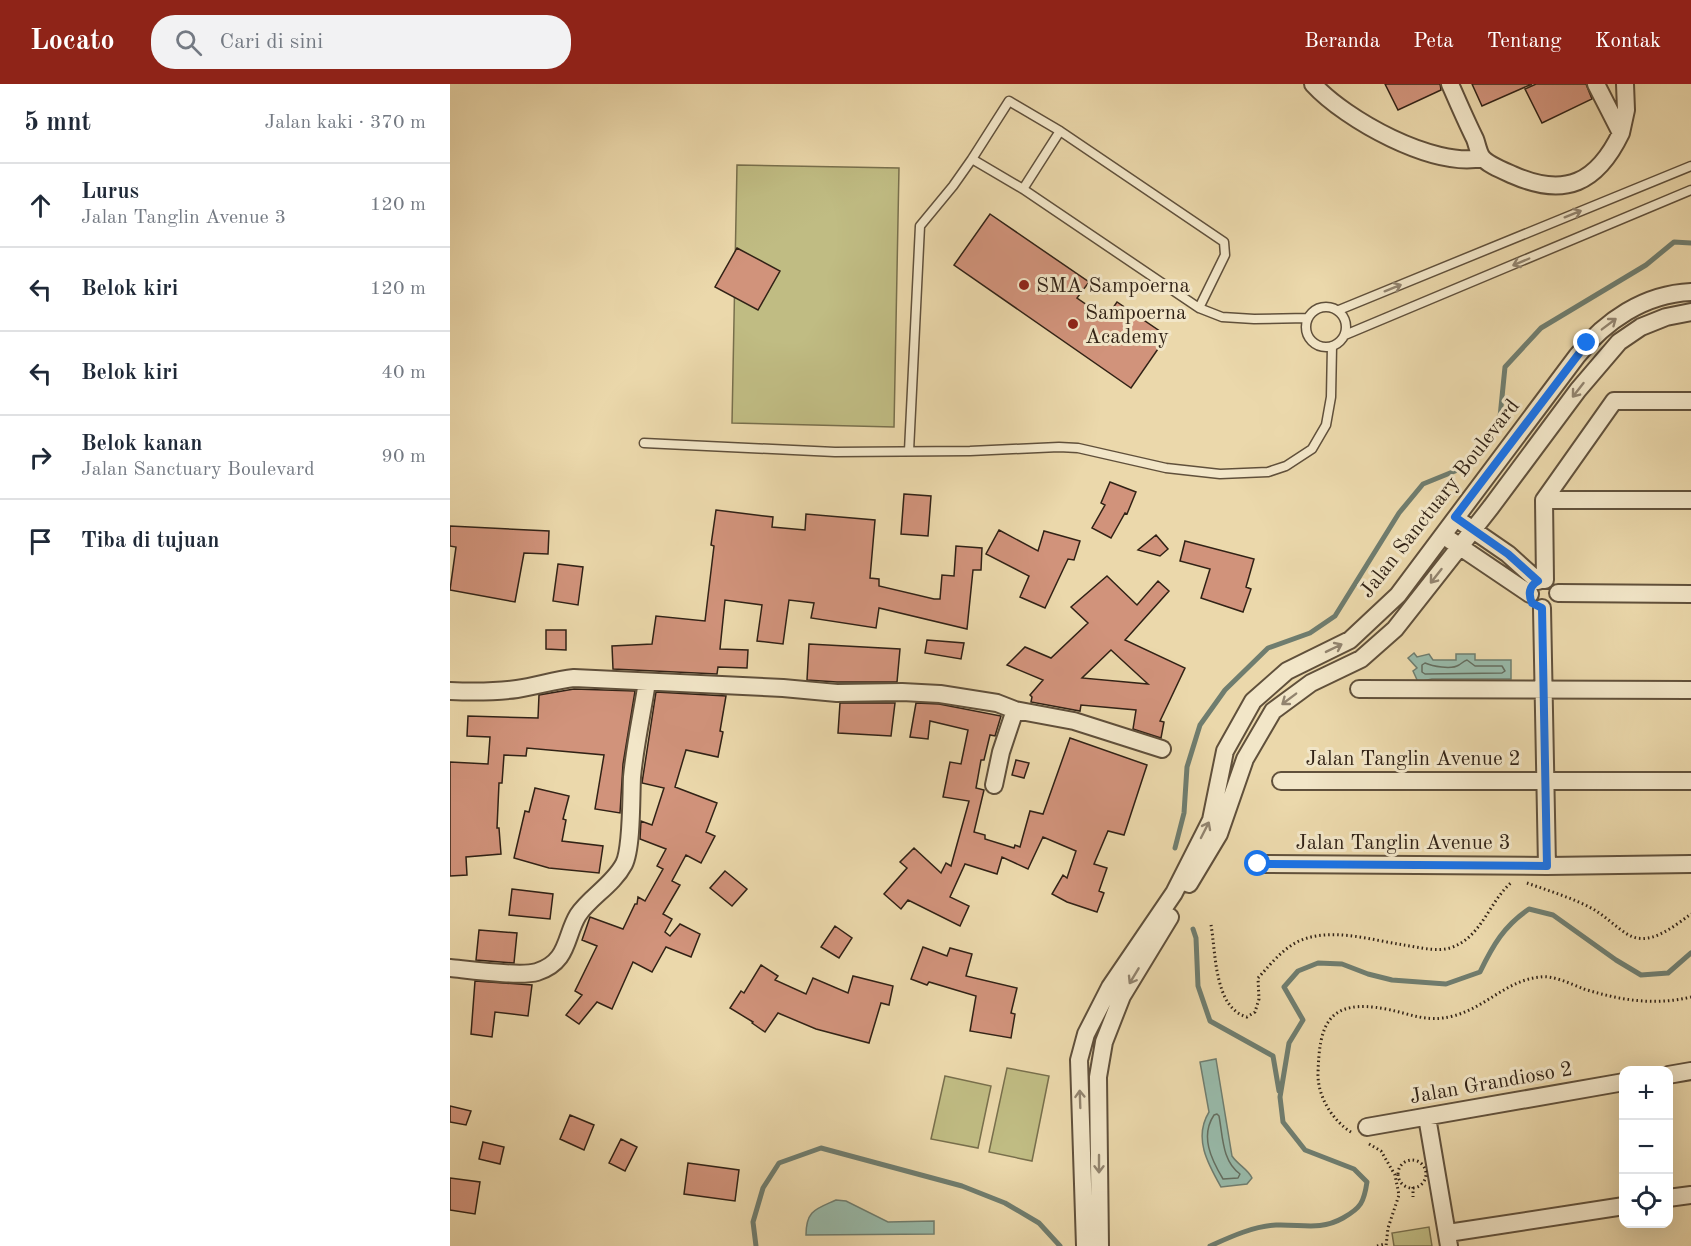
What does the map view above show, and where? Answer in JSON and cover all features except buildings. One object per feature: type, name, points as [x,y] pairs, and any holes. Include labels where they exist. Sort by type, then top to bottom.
[{"type":"street","points":[[1313,84],[1359,120],[1406,145],[1456,160],[1482,158],[1531,183],[1547,186],[1578,182],[1591,175],[1610,155],[1625,121],[1625,84]]},
{"type":"street","points":[[1450,84],[1482,158]]},
{"type":"street","points":[[1596,84],[1621,133]]},
{"type":"street","name":"Jalan Sanctuary Boulevard","points":[[1100,1246],[1092,1200],[1079,1060],[1086,1034],[1110,987],[1174,893],[1211,820],[1225,751],[1253,700],[1287,671],[1350,640],[1398,595],[1576,356],[1598,332],[1610,322],[1644,303],[1669,294],[1691,292]]},
{"type":"street","name":"Jalan Sanctuary Boulevard","points":[[1085,1246],[1092,1200],[1098,1077],[1104,1042],[1122,996],[1219,834],[1245,759],[1273,711],[1311,683],[1361,659],[1395,629],[1578,390],[1619,342],[1641,327],[1666,317],[1691,312]]},
{"type":"street","points":[[1442,535],[1459,547],[1538,585],[1555,585],[1558,594],[1552,605],[1542,608],[1532,603],[1538,585],[1544,500],[1614,401],[1691,401]]},
{"type":"street","points":[[1544,500],[1691,500]]},
{"type":"street","points":[[1455,518],[1508,554],[1538,585]]},
{"type":"street","points":[[1558,594],[1691,594]]},
{"type":"street","points":[[1542,608],[1547,866]]},
{"type":"street","points":[[450,691],[484,692],[519,689],[548,681],[574,678],[783,688],[837,693],[940,694],[997,703],[1015,710],[1074,721],[1162,749]]},
{"type":"street","points":[[450,968],[533,973],[542,970],[565,950],[578,914],[620,870],[628,850],[633,776],[647,682]]},
{"type":"street","points":[[1359,689],[1691,690]]},
{"type":"street","points":[[994,785],[1000,752],[1015,710]]},
{"type":"street","name":"Jalan Tanglin Avenue 2","points":[[1281,781],[1691,782]]},
{"type":"street","name":"Jalan Tanglin Avenue 3","points":[[1258,864],[1547,866],[1691,864]]},
{"type":"street","points":[[1673,1074],[1691,1071]]},
{"type":"street","name":"Jalan Grandioso 2","points":[[1364,1136],[1426,1117],[1619,1083]]},
{"type":"street","points":[[1426,1117],[1449,1240],[1619,1207]]},
{"type":"street","points":[[1673,1197],[1691,1195]]},
{"type":"lane","points":[[909,452],[920,226],[953,186],[1009,101],[1060,131],[1224,242],[1225,255],[1199,308]]},
{"type":"lane","points":[[1023,189],[1060,131]]},
{"type":"lane","points":[[972,159],[1023,189],[1199,308],[1222,317],[1254,320],[1308,318]]},
{"type":"lane","points":[[1339,310],[1691,166]]},
{"type":"lane","points":[[1345,335],[1691,190]]},
{"type":"lane","points":[[1330,306],[1339,310],[1346,321],[1345,335],[1342,340],[1332,346],[1317,345],[1307,334],[1308,318],[1313,311],[1321,307],[1330,306]]},
{"type":"lane","points":[[644,443],[835,452],[1059,447],[1078,448],[1166,468],[1220,474],[1268,472],[1286,466],[1312,449],[1326,425],[1330,397],[1332,346]]},
{"type":"path","points":[[1211,925],[1220,989],[1226,1002],[1237,1014],[1247,1017],[1255,1012],[1259,999],[1258,978],[1275,958],[1298,941],[1320,935],[1349,936],[1419,948],[1437,950],[1450,948],[1463,941],[1479,927],[1503,891],[1511,882],[1518,882]]},
{"type":"path","points":[[1525,882],[1594,910],[1630,937],[1641,939],[1652,937],[1665,932],[1691,914]]},
{"type":"path","points":[[1377,1246],[1386,1245],[1399,1195],[1396,1175],[1401,1165],[1405,1161],[1416,1160],[1424,1167],[1425,1177],[1419,1186],[1403,1184],[1396,1175],[1381,1151],[1364,1136],[1343,1127],[1326,1106],[1318,1079],[1319,1044],[1325,1026],[1337,1013],[1367,1007],[1388,1009],[1423,1018],[1452,1016],[1468,1011],[1520,982],[1542,976],[1610,997],[1645,1002],[1691,997]]},
{"type":"path","points":[[1413,1187],[1413,1197]]},
{"type":"shaded area","points":[[737,165],[899,168],[894,427],[732,423]]},
{"type":"shaded area","points":[[1007,1068],[1049,1076],[1032,1161],[989,1152]]},
{"type":"shaded area","points":[[945,1076],[991,1086],[978,1148],[931,1139]]},
{"type":"shaded area","points":[[1429,1227],[1432,1246],[1394,1246],[1392,1233]]},
{"type":"water","points":[[1414,653],[1417,657],[1429,654],[1433,660],[1456,660],[1456,654],[1475,654],[1475,660],[1511,660],[1511,679],[1432,679],[1418,682],[1413,671],[1417,668],[1408,658]]},
{"type":"water","points":[[1216,1059],[1232,1156],[1252,1178],[1247,1184],[1221,1187],[1204,1151],[1202,1131],[1209,1112],[1200,1062]]},
{"type":"water","points":[[836,1200],[846,1201],[888,1222],[934,1221],[934,1234],[806,1235],[810,1215],[818,1208]]},
{"type":"waterway","points":[[1175,848],[1184,813],[1187,767],[1200,725],[1225,690],[1268,648],[1310,633],[1335,616],[1399,513],[1423,484],[1455,471],[1477,456],[1500,417],[1505,367],[1541,328],[1646,265],[1674,242],[1691,243]]},
{"type":"waterway","points":[[1210,1246],[1259,1227],[1319,1226],[1335,1222],[1354,1211],[1361,1204],[1365,1195],[1367,1182],[1354,1169],[1305,1150],[1283,1122],[1280,1097],[1289,1043],[1303,1020],[1284,987],[1298,971],[1318,963],[1342,964],[1392,980],[1446,984],[1480,972],[1500,937],[1520,915],[1529,909],[1553,915],[1641,975],[1668,973],[1691,953]]},
{"type":"waterway","points":[[1193,929],[1196,938],[1198,986],[1210,1021],[1273,1056],[1279,1091]]},
{"type":"waterway","points":[[756,1246],[753,1222],[763,1188],[779,1163],[821,1148],[962,1186],[1005,1203],[1039,1223],[1060,1246]]},
{"type":"place","name":"SMA Sampoerna","points":[[1024,285]]},
{"type":"place","name":"Sampoerna Academy","points":[[1073,324]]},
{"type":"route","points":[[1258,864],[1547,866],[1542,608],[1532,603],[1529,592],[1538,581],[1508,554],[1455,517],[1587,343]]}]
